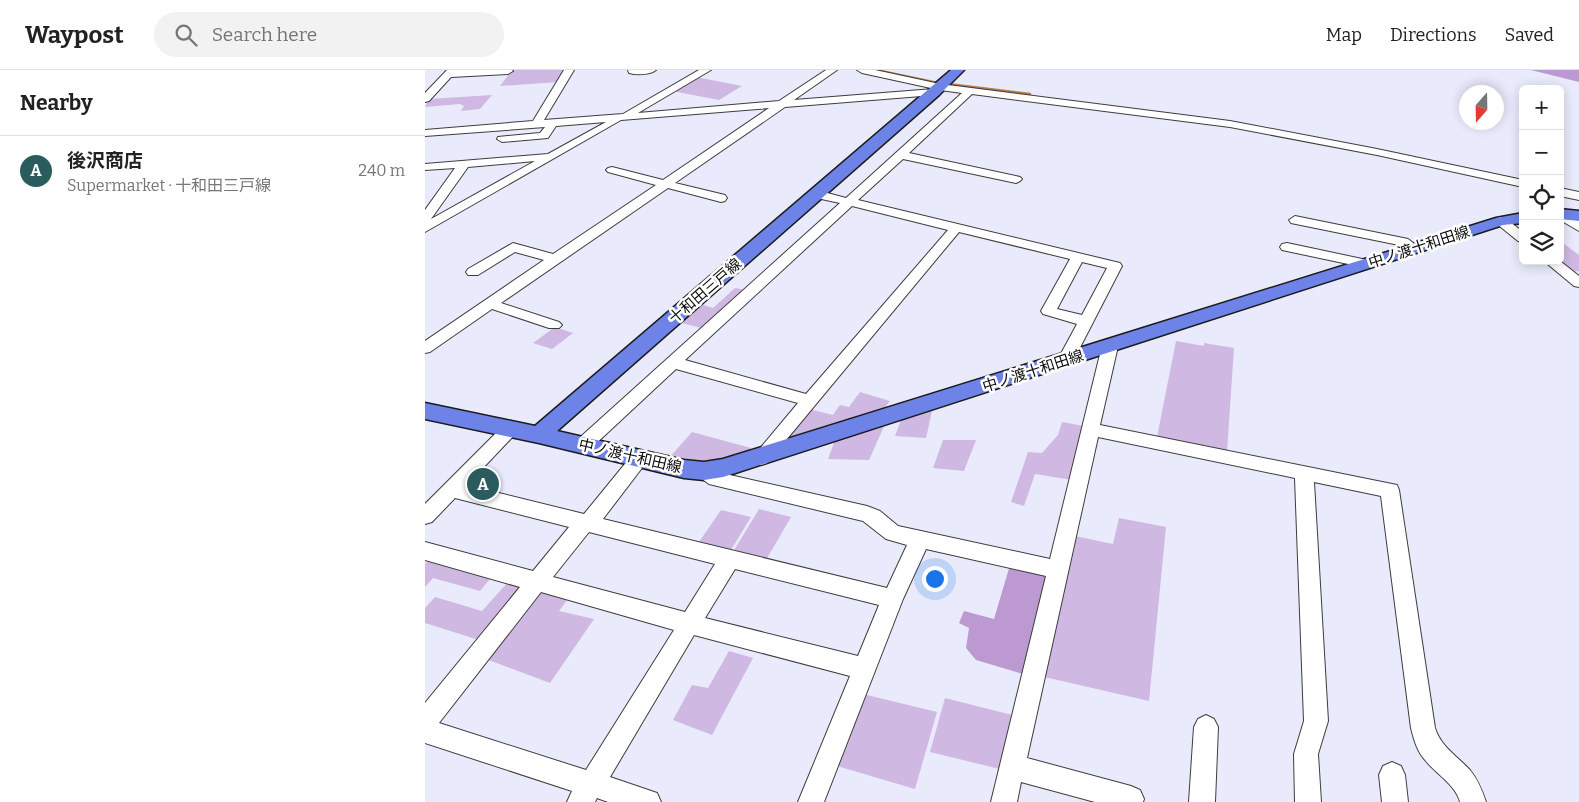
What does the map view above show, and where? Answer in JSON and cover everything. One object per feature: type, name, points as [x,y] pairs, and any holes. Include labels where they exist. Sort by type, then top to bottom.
[{"type":"main road","name":"十和田三戸線","points":[[539,435],[958,70]]},
{"type":"main road","points":[[1564,214],[1579,216]]},
{"type":"main road","name":"中ノ渡十和田線","points":[[539,435],[684,469],[704,471],[723,468],[761,458],[1501,221],[1519,219]]},
{"type":"main road","points":[[425,411],[539,435]]},
{"type":"street","points":[[425,100],[430,89],[450,72],[509,70]]},
{"type":"street","points":[[537,124],[569,70]]},
{"type":"street","points":[[632,71],[651,70]]},
{"type":"street","points":[[425,228],[707,70]]},
{"type":"street","points":[[425,348],[833,70]]},
{"type":"street","points":[[862,70],[938,89]]},
{"type":"street","points":[[425,133],[782,104],[938,89],[971,90],[1230,124],[1377,152],[1519,183]]},
{"type":"street","points":[[583,446],[971,90]]},
{"type":"street","points":[[488,128],[485,140],[544,136],[552,123]]},
{"type":"street","points":[[901,155],[1016,179]]},
{"type":"street","points":[[425,167],[551,156]]},
{"type":"street","points":[[425,219],[464,164]]},
{"type":"street","points":[[612,170],[721,198]]},
{"type":"street","points":[[1564,193],[1579,196]]},
{"type":"street","points":[[816,194],[1115,266],[1084,321],[1065,360]]},
{"type":"street","points":[[1564,217],[1579,227]]},
{"type":"street","points":[[1295,220],[1403,242],[1413,249]]},
{"type":"street","points":[[1501,221],[1519,235]]},
{"type":"street","points":[[761,458],[957,227]]},
{"type":"street","points":[[473,272],[513,247],[554,259]]},
{"type":"street","points":[[1287,247],[1367,264]]},
{"type":"street","points":[[1079,256],[1047,311],[1084,321]]},
{"type":"street","points":[[1556,265],[1579,283]]},
{"type":"street","points":[[490,304],[554,325]]},
{"type":"street","points":[[1004,802],[1110,346]]},
{"type":"street","points":[[675,363],[811,401]]},
{"type":"street","points":[[1090,428],[1389,490],[1423,728],[1429,746],[1458,777],[1472,796],[1473,802]]},
{"type":"street","points":[[425,516],[511,429]]},
{"type":"street","points":[[425,722],[537,581],[639,459]]},
{"type":"street","points":[[704,471],[716,479],[867,514],[893,534],[1057,569]]},
{"type":"street","points":[[1304,473],[1316,721],[1306,754],[1308,802]]},
{"type":"street","points":[[451,489],[585,524],[892,599]]},
{"type":"street","points":[[811,802],[892,599],[920,539]]},
{"type":"street","points":[[425,551],[690,624],[864,668]]},
{"type":"street","points":[[585,793],[730,558]]},
{"type":"street","points":[[1202,802],[1206,727]]},
{"type":"street","points":[[425,731],[585,793],[648,802]]},
{"type":"street","points":[[1012,767],[1131,799]]},
{"type":"street","points":[[1392,774],[1395,802]]},
{"type":"shaded area","points":[[512,70],[566,70],[559,82],[500,86]]},
{"type":"shaded area","points":[[1530,70],[1579,70],[1579,82],[1535,71]]},
{"type":"shaded area","points":[[696,77],[742,86],[719,100],[672,91]]},
{"type":"shaded area","points":[[492,95],[480,109],[461,111],[464,106],[460,104],[425,107],[429,99]]},
{"type":"shaded area","points":[[1564,244],[1579,255],[1579,271],[1572,272],[1564,265]]},
{"type":"shaded area","points":[[735,288],[747,290],[705,329],[678,322],[698,303],[713,308]]},
{"type":"shaded area","points":[[555,327],[573,333],[552,349],[533,343]]},
{"type":"shaded area","points":[[1176,341],[1204,346],[1204,343],[1234,348],[1227,452],[1157,437]]},
{"type":"shaded area","points":[[860,392],[890,401],[880,414],[778,446],[809,409],[833,415],[840,405],[849,407]]},
{"type":"shaded area","points":[[932,411],[926,438],[895,436],[901,420]]},
{"type":"shaded area","points":[[1062,422],[1084,426],[1072,480],[1035,474],[1024,506],[1011,502],[1028,452],[1042,453],[1058,435]]},
{"type":"shaded area","points":[[885,424],[869,460],[828,459],[835,440]]},
{"type":"shaded area","points":[[692,432],[751,448],[747,455],[737,460],[729,461],[696,461],[669,458]]},
{"type":"shaded area","points":[[943,440],[976,440],[964,471],[933,468]]},
{"type":"shaded area","points":[[759,509],[791,517],[766,560],[733,552]]},
{"type":"shaded area","points":[[721,510],[751,517],[731,550],[699,542]]},
{"type":"shaded area","points":[[1119,518],[1166,527],[1149,701],[1040,676],[1070,535],[1113,544]]},
{"type":"shaded area","points":[[431,558],[494,574],[480,591],[433,578],[425,587],[425,564]]},
{"type":"shaded area","points":[[1010,565],[1048,573],[1023,674],[976,660],[966,648],[969,628],[959,623],[964,611],[994,619]]},
{"type":"shaded area","points":[[509,581],[528,586],[482,641],[425,623],[425,608],[435,597],[482,611]]},
{"type":"shaded area","points":[[538,587],[570,596],[559,611],[594,619],[550,683],[483,658]]},
{"type":"shaded area","points":[[729,651],[753,658],[712,735],[673,720],[692,685],[708,688]]},
{"type":"shaded area","points":[[863,694],[937,712],[915,789],[837,766]]},
{"type":"shaded area","points":[[945,698],[1016,716],[1004,770],[930,752]]},
{"type":"waterway","points":[[876,70],[938,83]]},
{"type":"waterway","points":[[948,84],[1030,94]]},
{"type":"place","name":"後沢商店","points":[[483,484]]}]
